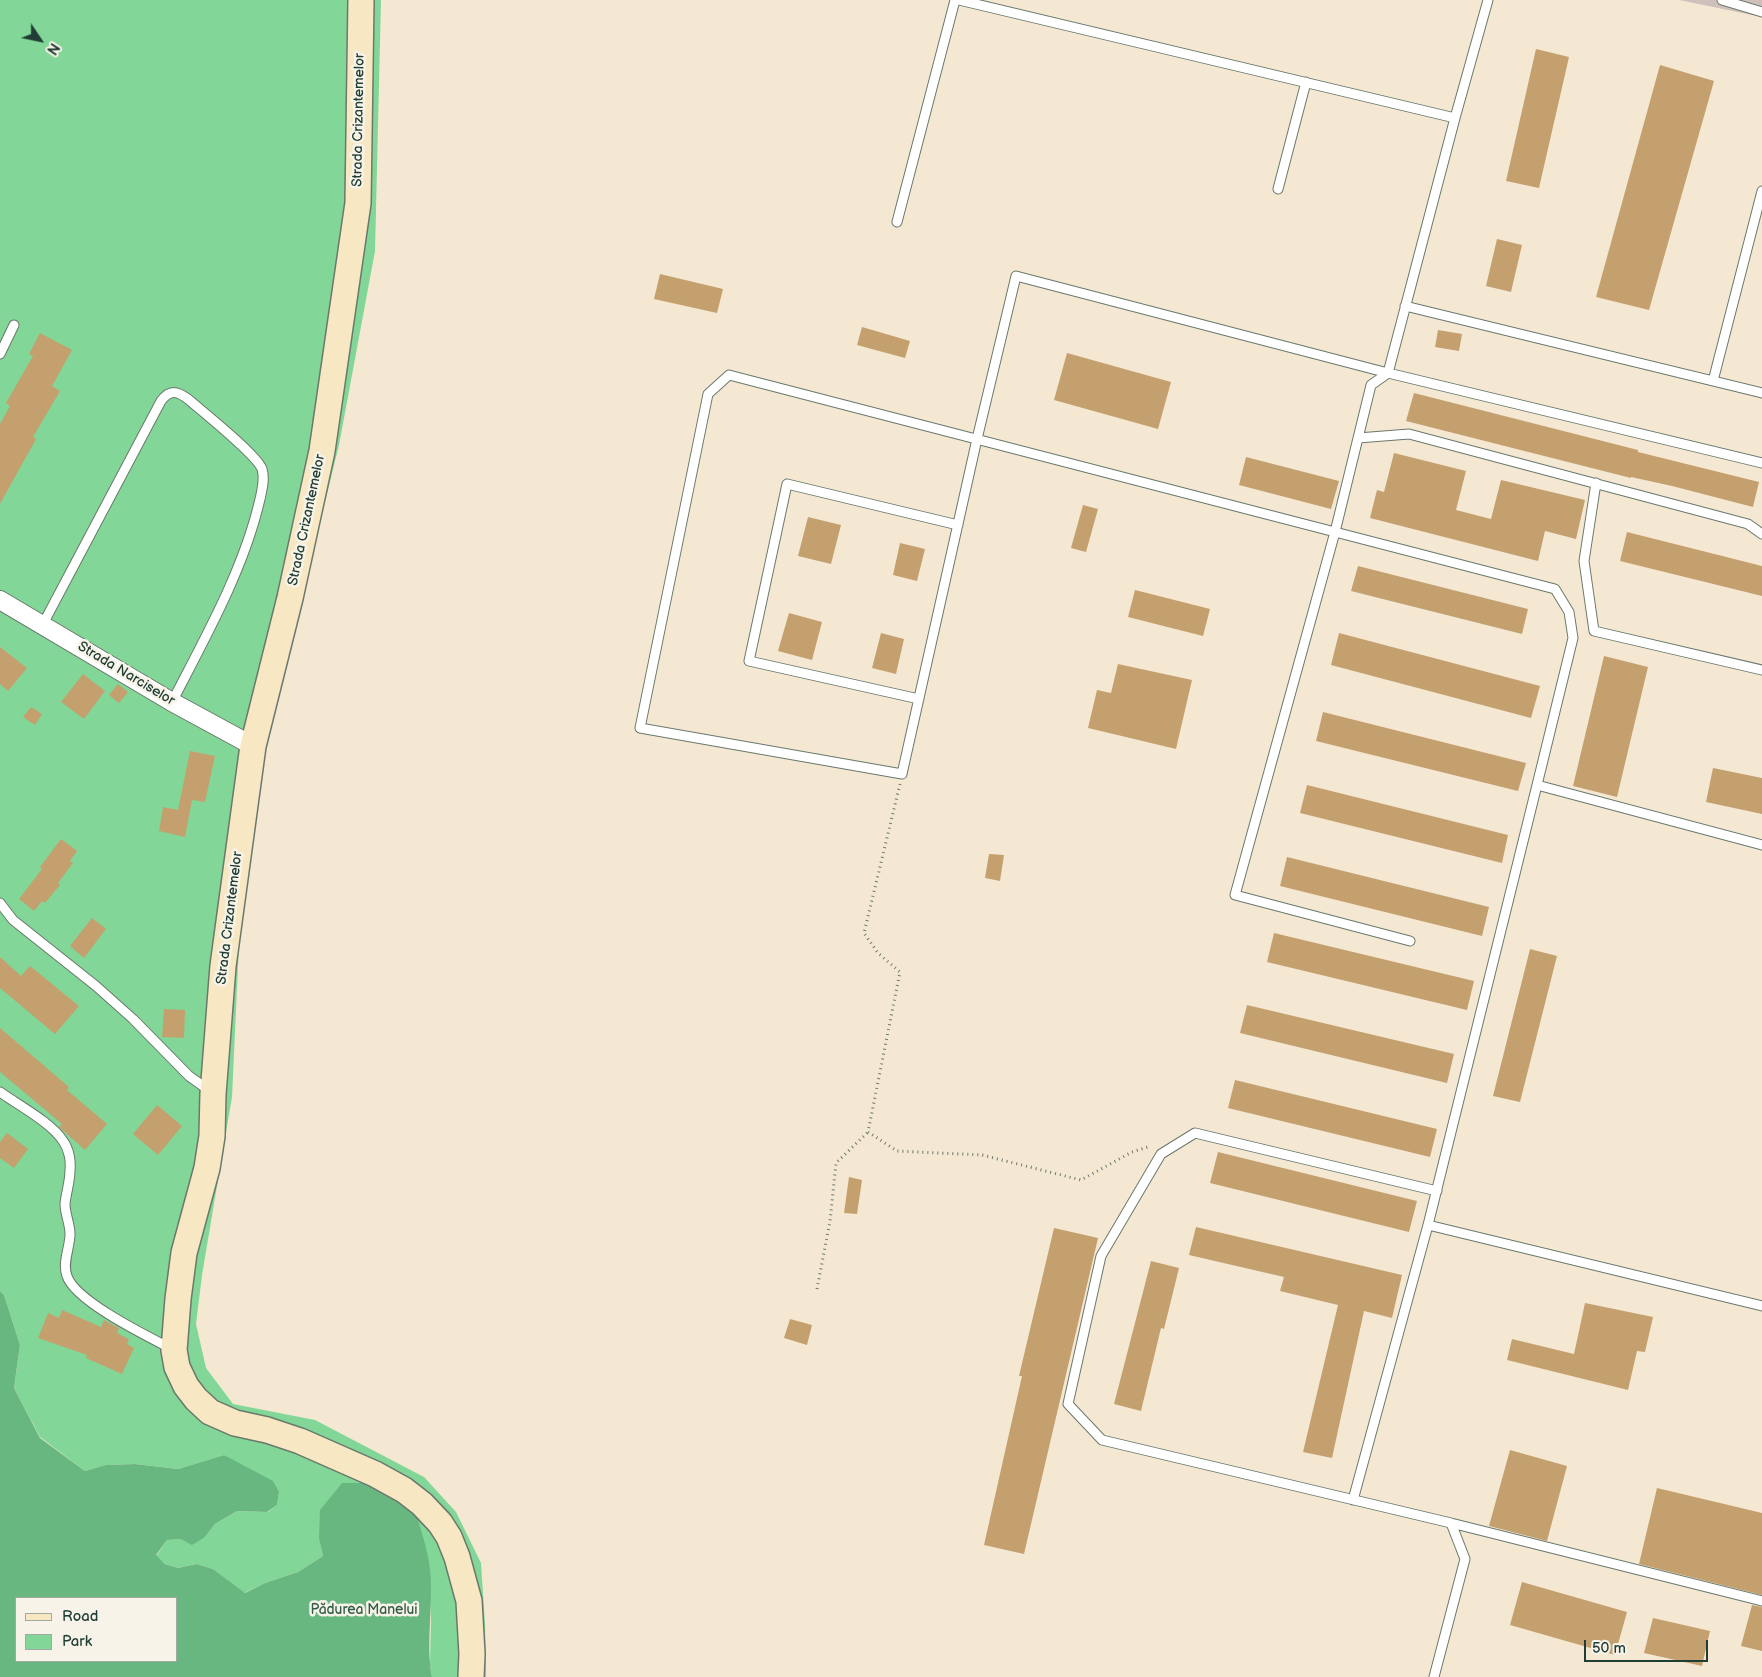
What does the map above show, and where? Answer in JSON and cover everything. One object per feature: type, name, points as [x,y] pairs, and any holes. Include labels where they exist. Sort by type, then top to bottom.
[{"type":"street","name":"Strada Crizantemelor","points":[[361,0],[358,203],[354,232],[322,451],[290,598],[253,746],[224,956],[213,1094],[212,1136],[207,1168],[184,1253],[180,1275],[174,1350],[178,1367],[186,1386],[210,1412],[235,1423],[267,1430],[300,1441],[375,1474],[404,1490],[422,1504],[440,1523],[449,1537],[457,1557],[469,1601],[472,1654],[471,1677]]},
{"type":"street","name":"Strada Narciselor","points":[[0,600],[172,702],[253,746]]},
{"type":"lane","points":[[897,222],[955,0]]},
{"type":"lane","points":[[959,0],[1456,118]]},
{"type":"lane","points":[[1410,940],[1235,895],[1335,532],[1370,385],[1388,373],[1488,0]]},
{"type":"lane","points":[[1722,0],[1762,12]]},
{"type":"lane","points":[[1278,189],[1306,82]]},
{"type":"lane","points":[[1713,381],[1762,191]]},
{"type":"lane","points":[[1353,1500],[1437,1191],[1573,638],[1569,612],[1555,589],[977,439],[728,375],[708,394],[640,728],[902,774],[977,439],[1016,276],[1388,373],[1762,463]]},
{"type":"lane","points":[[1405,306],[1762,393]]},
{"type":"lane","points":[[0,354],[14,325]]},
{"type":"lane","points":[[43,624],[161,401],[171,392],[178,392],[188,398],[258,460],[264,475],[249,538],[213,621],[172,702]]},
{"type":"lane","points":[[1358,438],[1409,434],[1748,524],[1762,534]]},
{"type":"lane","points":[[1596,483],[1584,561],[1594,631],[1762,670]]},
{"type":"lane","points":[[919,699],[749,661],[787,484],[958,525]]},
{"type":"lane","points":[[1537,785],[1762,845]]},
{"type":"lane","points":[[1,905],[13,920],[96,986],[133,1019],[189,1076],[213,1094]]},
{"type":"lane","points":[[0,1092],[50,1127],[64,1141],[69,1154],[70,1170],[65,1203],[70,1235],[66,1275],[75,1288],[87,1299],[174,1350]]},
{"type":"lane","points":[[1437,1191],[1195,1133],[1161,1154],[1101,1256],[1068,1404],[1102,1440],[1451,1523],[1762,1602]]},
{"type":"lane","points":[[1428,1225],[1762,1306]]},
{"type":"lane","points":[[1434,1677],[1465,1558],[1451,1523]]},
{"type":"path","points":[[817,1289],[830,1221],[836,1164],[868,1132],[900,972],[878,953],[864,933],[902,774]]},
{"type":"path","points":[[868,1132],[897,1151],[982,1155],[1081,1180],[1132,1152],[1159,1144]]},
{"type":"shaded area","points":[[1679,0],[1762,0],[1762,17]]},
{"type":"green space","points":[[0,0],[381,0],[375,251],[339,445],[266,742],[239,944],[232,1097],[202,1275],[196,1324],[206,1368],[233,1404],[315,1420],[424,1477],[456,1512],[481,1563],[486,1677],[432,1677],[430,1665],[429,1563],[319,1538],[323,1556],[298,1572],[265,1583],[244,1593],[213,1569],[195,1564],[178,1568],[165,1564],[156,1556],[167,1540],[205,1537],[215,1524],[237,1511],[268,1512],[277,1505],[279,1492],[224,1455],[178,1469],[135,1464],[107,1465],[85,1471],[40,1437],[14,1388],[20,1345],[4,1295],[0,1291]]},
{"type":"green space","name":"Pădurea Manelui","points":[[0,1291],[4,1295],[20,1345],[14,1388],[40,1438],[85,1471],[106,1465],[135,1464],[178,1469],[224,1455],[273,1481],[279,1492],[277,1505],[267,1512],[237,1511],[215,1524],[205,1537],[192,1545],[181,1539],[167,1540],[156,1555],[165,1564],[178,1568],[196,1564],[213,1569],[245,1593],[265,1583],[298,1572],[323,1556],[319,1539],[320,1510],[342,1483],[365,1483],[415,1510],[426,1549],[431,1576],[429,1649],[432,1677],[0,1677]]},
{"type":"building","points":[[1536,49],[1569,57],[1539,188],[1506,181]]},
{"type":"building","points":[[1660,65],[1714,81],[1649,310],[1596,297]]},
{"type":"building","points":[[1497,239],[1522,245],[1511,292],[1486,286]]},
{"type":"building","points":[[660,274],[723,289],[717,313],[654,299]]},
{"type":"building","points":[[862,327],[910,341],[905,358],[857,345]]},
{"type":"building","points":[[1438,330],[1462,334],[1459,351],[1435,347]]},
{"type":"building","points":[[40,333],[72,350],[52,386],[60,391],[33,437],[36,439],[0,504],[0,424],[10,406],[6,403],[33,356],[29,354]]},
{"type":"building","points":[[1067,353],[1171,382],[1158,429],[1054,400]]},
{"type":"building","points":[[1414,393],[1759,482],[1753,507],[1406,421]]},
{"type":"building","points":[[1394,453],[1466,471],[1456,510],[1491,519],[1501,480],[1585,500],[1576,539],[1545,531],[1538,561],[1370,518],[1377,490],[1384,492]]},
{"type":"building","points":[[1246,457],[1339,481],[1331,509],[1239,485]]},
{"type":"building","points":[[1083,505],[1098,509],[1086,552],[1071,548]]},
{"type":"building","points":[[808,517],[841,525],[831,564],[798,556]]},
{"type":"building","points":[[1627,532],[1762,566],[1762,596],[1620,561]]},
{"type":"building","points":[[900,543],[925,549],[917,581],[893,575]]},
{"type":"building","points":[[1358,566],[1528,609],[1522,634],[1351,591]]},
{"type":"building","points":[[1135,590],[1210,609],[1203,636],[1128,617]]},
{"type":"building","points":[[789,613],[822,622],[812,660],[778,651]]},
{"type":"building","points":[[881,633],[904,639],[896,674],[872,668]]},
{"type":"building","points":[[1339,633],[1540,686],[1531,718],[1331,665]]},
{"type":"building","points":[[0,647],[27,668],[8,691],[0,684]]},
{"type":"building","points":[[1604,656],[1648,667],[1617,797],[1573,786]]},
{"type":"building","points":[[1118,664],[1192,680],[1176,749],[1088,728],[1097,690],[1111,693]]},
{"type":"building","points":[[83,674],[105,691],[84,719],[61,702]]},
{"type":"building","points":[[118,684],[128,692],[119,703],[109,695]]},
{"type":"building","points":[[31,707],[42,714],[35,725],[23,717]]},
{"type":"building","points":[[1323,712],[1526,763],[1518,791],[1316,741]]},
{"type":"building","points":[[190,751],[215,756],[205,802],[192,800],[185,837],[159,831],[163,807],[178,810]]},
{"type":"building","points":[[1713,768],[1762,778],[1762,814],[1706,802]]},
{"type":"building","points":[[1307,785],[1508,835],[1502,863],[1300,813]]},
{"type":"building","points":[[61,839],[77,851],[70,861],[73,863],[58,883],[60,885],[45,903],[42,901],[34,911],[19,899],[42,869],[40,867]]},
{"type":"building","points":[[989,854],[1004,855],[1000,881],[985,878]]},
{"type":"building","points":[[1287,857],[1489,907],[1482,936],[1280,886]]},
{"type":"building","points":[[92,918],[106,929],[84,958],[70,946]]},
{"type":"building","points":[[1274,933],[1474,981],[1467,1010],[1267,962]]},
{"type":"building","points":[[1530,949],[1557,956],[1520,1102],[1493,1096]]},
{"type":"building","points":[[0,957],[21,976],[30,966],[79,1006],[55,1034],[0,988]]},
{"type":"building","points":[[1247,1005],[1454,1054],[1447,1083],[1240,1033]]},
{"type":"building","points":[[164,1009],[185,1010],[184,1038],[162,1037]]},
{"type":"building","points":[[0,1028],[69,1087],[67,1090],[107,1124],[85,1150],[59,1127],[62,1124],[0,1072]]},
{"type":"building","points":[[1235,1080],[1437,1129],[1430,1157],[1228,1108]]},
{"type":"building","points":[[157,1105],[182,1126],[158,1155],[133,1134]]},
{"type":"building","points":[[7,1133],[28,1149],[14,1168],[0,1158],[0,1142]]},
{"type":"building","points":[[1218,1152],[1417,1201],[1409,1232],[1210,1183]]},
{"type":"building","points":[[849,1177],[862,1180],[857,1214],[844,1213]]},
{"type":"building","points":[[1196,1227],[1402,1275],[1392,1318],[1364,1311],[1332,1458],[1303,1452],[1338,1305],[1280,1291],[1284,1277],[1189,1255]]},
{"type":"building","points":[[1054,1228],[1098,1238],[1024,1554],[984,1545],[1022,1376],[1019,1376]]},
{"type":"building","points":[[1151,1261],[1179,1268],[1164,1329],[1161,1328],[1141,1411],[1114,1404]]},
{"type":"building","points":[[1585,1303],[1653,1317],[1645,1352],[1637,1351],[1628,1390],[1507,1360],[1512,1339],[1574,1354]]},
{"type":"building","points":[[62,1310],[101,1327],[104,1320],[119,1328],[117,1333],[129,1339],[127,1344],[134,1348],[122,1374],[86,1358],[87,1355],[38,1338],[48,1313],[59,1318]]},
{"type":"building","points":[[790,1319],[812,1325],[807,1345],[784,1338]]},
{"type":"building","points":[[1510,1450],[1567,1466],[1547,1541],[1489,1526]]},
{"type":"building","points":[[1657,1488],[1762,1513],[1762,1595],[1639,1564]]},
{"type":"building","points":[[1522,1582],[1627,1612],[1615,1655],[1510,1625]]},
{"type":"building","points":[[1752,1605],[1762,1607],[1762,1651],[1741,1646]]},
{"type":"building","points":[[1653,1618],[1710,1631],[1702,1666],[1644,1653]]}]
